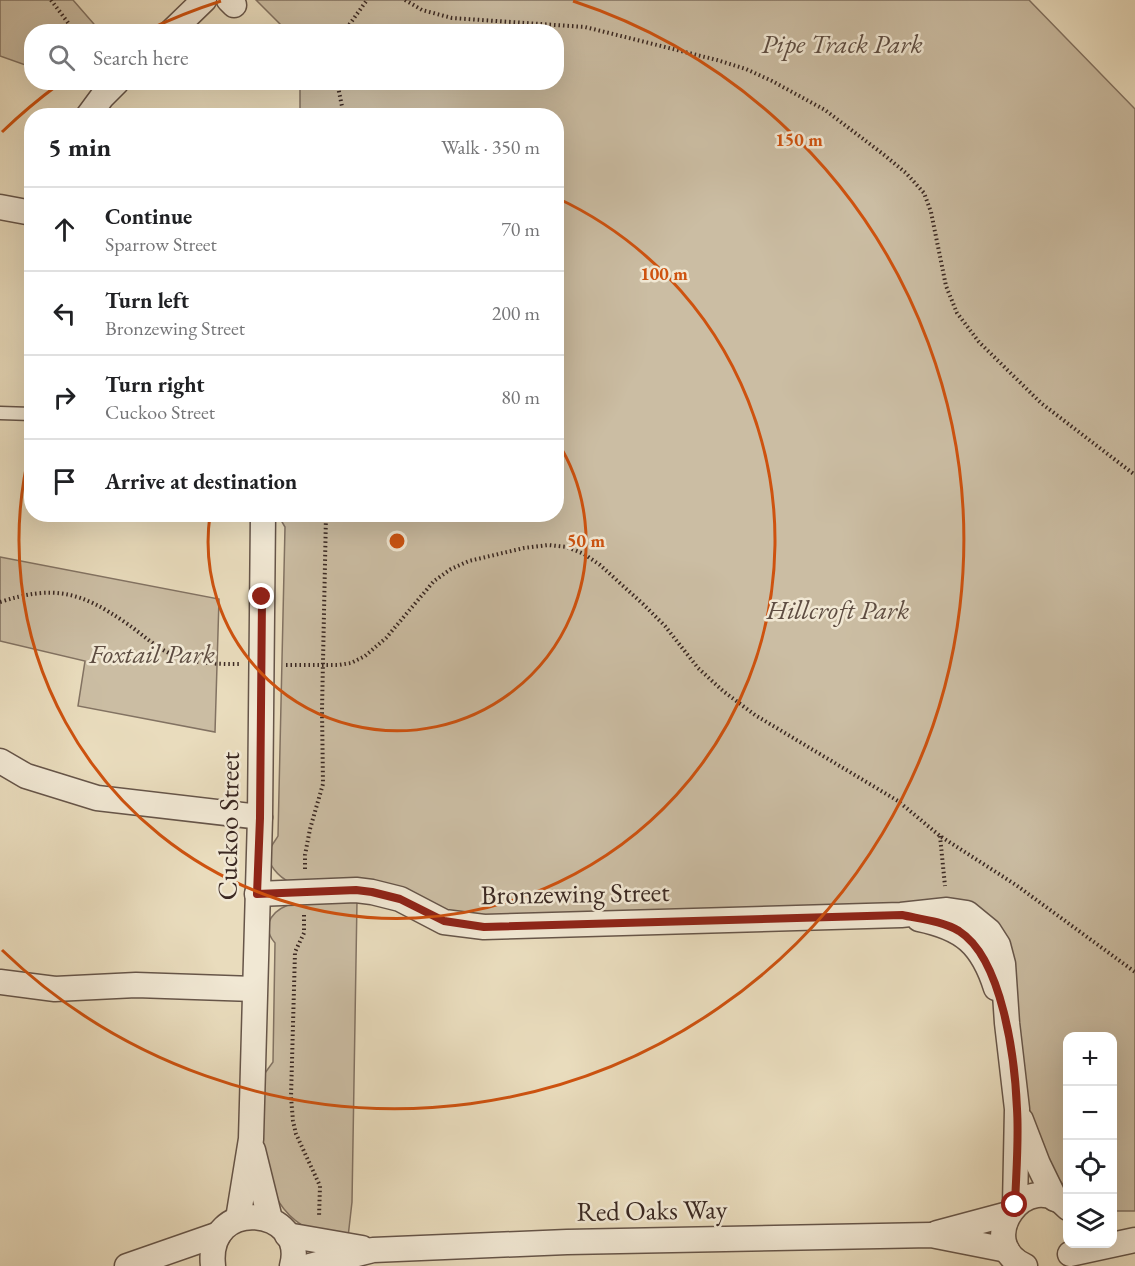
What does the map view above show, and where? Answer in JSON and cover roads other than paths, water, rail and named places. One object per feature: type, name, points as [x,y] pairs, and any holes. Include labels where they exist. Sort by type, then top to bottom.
[{"type":"street","points":[[179,24],[204,0]]},
{"type":"street","points":[[94,108],[109,90]]},
{"type":"street","points":[[0,207],[24,212]]},
{"type":"street","name":"Cuckoo Street","points":[[238,1219],[251,1139],[260,818],[263,522]]},
{"type":"street","points":[[0,761],[26,776],[97,798],[260,818]]},
{"type":"street","name":"Bronzewing Street","points":[[257,894],[356,890],[372,892],[400,899],[444,921],[484,927],[902,915],[946,910],[967,913],[977,920],[988,931],[991,951]]},
{"type":"street","name":"Bronzewing Street","points":[[902,915],[940,923],[991,951]]},
{"type":"street","points":[[991,951],[1003,964],[1017,1109],[1012,1210],[1004,1226],[1004,1238],[1016,1260]]},
{"type":"street","points":[[0,982],[55,989],[136,985],[254,989]]},
{"type":"street","points":[[1017,1109],[1038,1164],[1061,1203]]},
{"type":"street","name":"Cuckoo Street","points":[[251,1139],[278,1227],[292,1248],[292,1266]]},
{"type":"street","name":"Red Oaks Way","points":[[310,1266],[373,1250],[567,1242],[931,1235],[1012,1210],[1024,1199],[1034,1196],[1061,1203]]},
{"type":"street","name":"Red Oaks Way","points":[[238,1219],[249,1216],[278,1227],[373,1250]]},
{"type":"street","points":[[213,1266],[214,1244],[219,1234],[238,1219]]},
{"type":"street","points":[[1117,1229],[1135,1236]]},
{"type":"street","points":[[126,1266],[219,1234]]},
{"type":"street","name":"Red Oaks Way","points":[[931,1235],[1016,1260]]},
{"type":"street","points":[[1067,1254],[1135,1240]]},
{"type":"lane","points":[[0,412],[24,414]]},
{"type":"park label","name":"Pipe Track Park","points":[[842,43]]},
{"type":"park label","name":"Hillcroft Park","points":[[838,609]]},
{"type":"park label","name":"Foxtail Park","points":[[152,653]]}]
